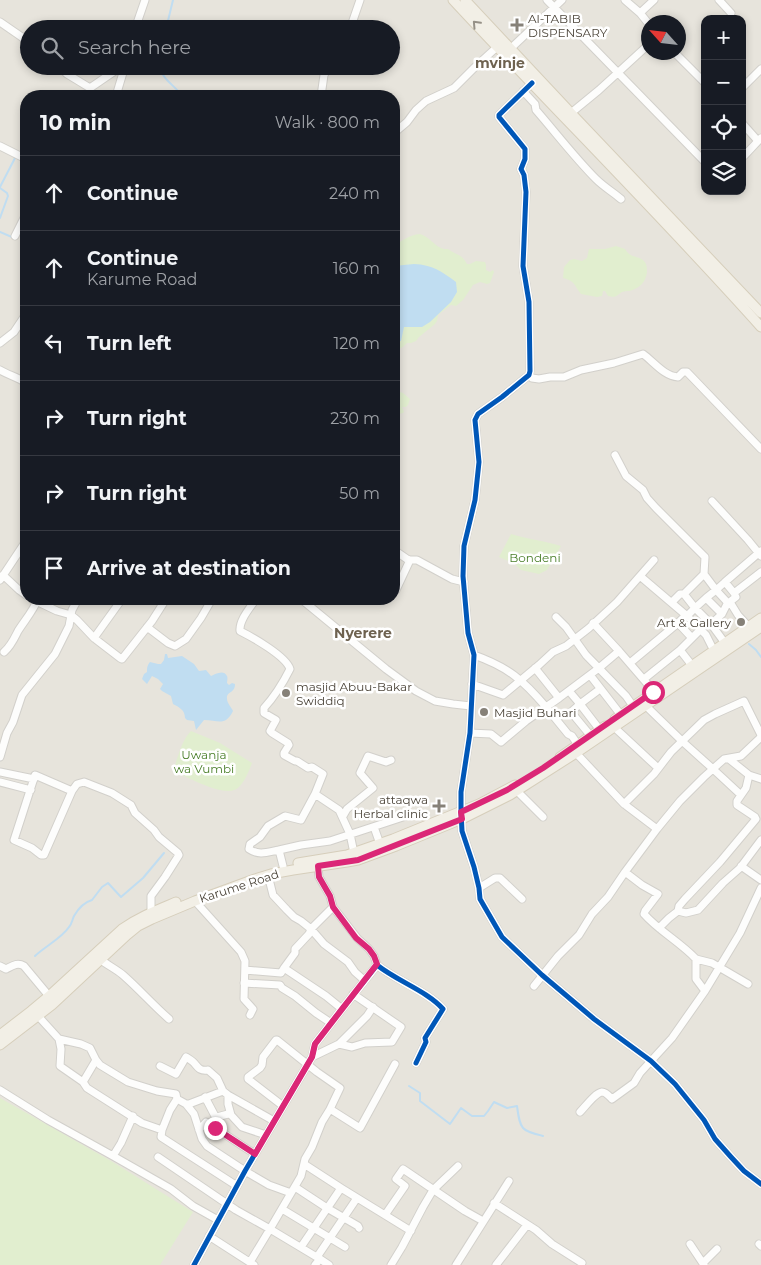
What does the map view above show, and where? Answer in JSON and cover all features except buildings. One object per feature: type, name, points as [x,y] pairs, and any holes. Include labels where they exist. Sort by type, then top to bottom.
[{"type":"main road","points":[[453,0],[497,47],[508,52],[571,113],[761,313]]},
{"type":"main road","points":[[465,0],[532,83],[713,273],[761,327]]},
{"type":"main road","points":[[0,1035],[46,1002],[122,929],[135,920],[242,877],[271,868],[347,855],[461,815],[577,749],[590,735],[600,730],[653,692],[694,668],[714,651],[761,618]]},
{"type":"main road","name":"Karume Road","points":[[0,1044],[38,1016],[46,1002],[81,979],[100,959],[138,926],[194,901],[268,875],[358,860],[461,815],[482,810],[517,791],[645,705],[694,668],[761,627]]},
{"type":"street","points":[[138,20],[145,0]]},
{"type":"street","points":[[353,20],[360,0]]},
{"type":"street","points":[[547,0],[701,158]]},
{"type":"street","points":[[508,52],[562,0]]},
{"type":"street","points":[[625,0],[640,13],[654,0]]},
{"type":"street","points":[[719,0],[732,13]]},
{"type":"street","points":[[0,22],[20,36]]},
{"type":"street","points":[[400,128],[426,101],[454,88],[497,47]]},
{"type":"street","points":[[571,113],[641,51]]},
{"type":"street","points":[[682,60],[701,79]]},
{"type":"street","points":[[746,84],[761,69]]},
{"type":"street","points":[[68,75],[87,90]]},
{"type":"street","points":[[92,90],[111,75]]},
{"type":"street","points":[[117,90],[121,75]]},
{"type":"street","points":[[322,90],[324,75]]},
{"type":"street","points":[[529,375],[529,302],[523,266],[526,192],[524,174],[521,169],[525,159],[526,148],[499,117],[499,114],[532,83]]},
{"type":"street","points":[[523,92],[535,104],[536,110],[579,162],[608,190],[621,199]]},
{"type":"street","points":[[746,127],[760,139],[746,154]]},
{"type":"street","points":[[0,146],[20,156]]},
{"type":"street","points":[[15,236],[20,226]]},
{"type":"street","points":[[0,343],[14,332],[20,323]]},
{"type":"street","points":[[529,375],[532,378],[539,379],[564,377],[581,370],[643,354],[660,369],[672,376],[678,377],[683,372],[688,372],[761,449]]},
{"type":"street","points":[[0,370],[20,380]]},
{"type":"street","points":[[529,375],[478,414],[475,420],[479,462],[475,500],[464,546],[464,582],[468,633],[474,655],[470,734],[461,792],[461,815],[462,831],[474,867],[480,899],[502,937],[542,975],[599,1024],[651,1061],[675,1084],[704,1120],[715,1139],[731,1157],[744,1171],[761,1184]]},
{"type":"street","points":[[615,455],[626,476],[643,490],[656,508],[704,557],[704,574],[749,627]]},
{"type":"street","points":[[630,663],[760,553],[712,501]]},
{"type":"street","points":[[20,551],[1,578],[20,591]]},
{"type":"street","points":[[400,556],[410,560],[417,560],[452,579],[464,582]]},
{"type":"street","points":[[400,573],[410,560]]},
{"type":"street","points":[[472,684],[502,696],[553,652],[575,639],[617,602],[654,560]]},
{"type":"street","points":[[734,593],[761,572]]},
{"type":"street","points":[[672,602],[680,594],[684,594],[704,574]]},
{"type":"street","points":[[640,576],[687,616],[706,636],[714,651]]},
{"type":"street","points":[[711,624],[722,614],[729,602],[736,597],[725,582]]},
{"type":"street","points":[[684,594],[725,643]]},
{"type":"street","points":[[706,598],[722,614]]},
{"type":"street","points":[[4,652],[33,605]]},
{"type":"street","points":[[42,605],[71,615],[94,638],[120,658],[122,658],[147,627],[162,605]]},
{"type":"street","points":[[0,757],[22,695],[55,654],[69,626],[75,605]]},
{"type":"street","points":[[94,638],[118,605]]},
{"type":"street","points":[[147,627],[175,646],[186,639],[209,605]]},
{"type":"street","points":[[252,605],[240,625],[240,631],[268,647],[288,663],[290,669],[283,683],[263,711],[276,720],[270,731],[288,742],[289,745],[284,755],[323,774],[301,820],[285,816],[268,826],[260,837],[250,844],[249,849],[258,854],[330,840],[406,816]]},
{"type":"street","points":[[309,605],[386,669],[416,691],[435,701],[471,706]]},
{"type":"street","points":[[556,617],[566,627],[586,655],[626,696],[633,706]]},
{"type":"street","points":[[593,623],[644,679],[653,692]]},
{"type":"street","points":[[678,623],[692,638]]},
{"type":"street","points":[[644,679],[680,650],[700,630]]},
{"type":"street","points":[[680,650],[694,668]]},
{"type":"street","points":[[470,734],[491,734],[501,742],[619,651]]},
{"type":"street","points":[[474,655],[504,668],[534,693],[568,734],[572,736],[577,749],[624,804],[657,829]]},
{"type":"street","points":[[535,668],[559,698]]},
{"type":"street","points":[[590,675],[620,715]]},
{"type":"street","points":[[590,735],[571,712],[600,690]]},
{"type":"street","points":[[569,691],[600,730]]},
{"type":"street","points":[[534,986],[558,956],[579,936],[592,914],[608,897],[657,829],[680,801],[724,759],[742,756],[760,737],[761,735],[744,701],[704,720],[624,804]]},
{"type":"street","points":[[645,705],[741,795]]},
{"type":"street","points":[[614,726],[658,768]]},
{"type":"street","points":[[342,816],[347,809],[373,788],[360,773],[368,756],[386,762],[391,760]]},
{"type":"street","points":[[729,759],[749,775],[761,779]]},
{"type":"street","points":[[0,772],[34,780]]},
{"type":"street","points":[[72,791],[35,775],[14,840],[44,855],[72,791],[77,784],[84,782],[112,793],[131,805],[135,813],[179,855],[151,896],[151,912]]},
{"type":"street","points":[[659,928],[678,911],[679,906],[720,862],[756,819],[738,805],[737,801],[746,788],[749,775]]},
{"type":"street","points":[[0,782],[31,790]]},
{"type":"street","points":[[517,791],[543,818]]},
{"type":"street","points":[[315,794],[339,810],[350,834],[354,853]]},
{"type":"street","points":[[374,826],[380,844]]},
{"type":"street","points":[[678,911],[686,913],[698,910],[741,866],[761,840]]},
{"type":"street","points":[[279,850],[283,866]]},
{"type":"street","points":[[318,866],[319,877],[330,896],[333,907],[356,938],[369,949],[377,964],[389,974],[435,1001],[443,1009],[425,1038],[426,1042],[416,1062]]},
{"type":"street","points":[[741,866],[761,880]]},
{"type":"street","points":[[626,872],[642,885],[658,894],[644,914],[659,928],[696,959],[719,966],[748,984]]},
{"type":"street","points":[[268,875],[273,895],[294,917],[311,929],[324,944],[348,962],[364,980]]},
{"type":"street","points":[[479,888],[495,878],[500,878],[522,899]]},
{"type":"street","points":[[580,1112],[594,1097],[602,1092],[605,1092],[610,1098],[614,1098],[634,1082],[672,1038],[705,991],[740,932],[761,888]]},
{"type":"street","points":[[194,901],[242,952],[245,961],[244,999],[253,1007],[250,1015]]},
{"type":"street","points":[[244,970],[281,973],[295,953],[295,949],[309,934],[311,929],[333,907]]},
{"type":"street","points":[[100,959],[120,973],[168,1019]]},
{"type":"street","points":[[696,959],[696,979],[705,991]]},
{"type":"street","points":[[0,966],[6,969],[20,963],[24,966],[46,1002]]},
{"type":"street","points":[[194,1265],[245,1171],[310,1060],[315,1044],[377,964]]},
{"type":"street","points":[[284,968],[342,1009]]},
{"type":"street","points":[[244,983],[280,985],[331,1023]]},
{"type":"street","points":[[339,1044],[352,1046],[365,1043],[392,1042],[401,1027],[354,994]]},
{"type":"street","points":[[310,1060],[339,1044],[367,1016],[373,1006]]},
{"type":"street","points":[[38,1016],[60,1039],[90,1048],[100,1065],[128,1082],[157,1091],[176,1094],[177,1099],[186,1104],[194,1114],[202,1139],[208,1146],[245,1171],[269,1184],[293,1190],[359,1228]]},
{"type":"street","points":[[60,1039],[60,1066],[84,1082],[87,1088],[142,1123],[162,1130]]},
{"type":"street","points":[[209,1236],[252,1264],[301,1176],[304,1164],[322,1122],[340,1088],[310,1060],[276,1040],[263,1057],[260,1068],[248,1077],[248,1081],[283,1106]]},
{"type":"street","points":[[160,1066],[176,1074],[186,1056],[199,1068],[204,1071],[208,1070],[218,1078],[226,1093],[231,1115],[242,1126],[266,1135]]},
{"type":"street","points":[[84,1082],[96,1060]]},
{"type":"street","points":[[330,1109],[360,1128],[394,1064]]},
{"type":"street","points":[[0,1090],[56,1125],[171,1190],[193,1206],[218,1220]]},
{"type":"street","points":[[186,1104],[205,1097],[226,1093],[274,1121]]},
{"type":"street","points":[[205,1097],[215,1116],[231,1115]]},
{"type":"street","points":[[177,1099],[170,1110],[161,1137],[237,1186]]},
{"type":"street","points":[[113,1156],[121,1143],[132,1116]]},
{"type":"street","points":[[199,1130],[208,1122],[211,1126],[255,1154]]},
{"type":"street","points":[[158,1157],[227,1204],[301,1247],[317,1260],[329,1265]]},
{"type":"street","points":[[304,1164],[411,1231]]},
{"type":"street","points":[[391,1265],[433,1190],[458,1166]]},
{"type":"street","points":[[385,1215],[405,1186],[396,1179],[403,1169],[483,1221]]},
{"type":"street","points":[[456,1265],[509,1181]]},
{"type":"street","points":[[301,1247],[340,1188]]},
{"type":"street","points":[[317,1260],[357,1198]]},
{"type":"street","points":[[494,1203],[582,1263]]},
{"type":"street","points":[[282,1209],[345,1247]]},
{"type":"street","points":[[496,1265],[527,1225]]},
{"type":"street","points":[[690,1244],[703,1264],[717,1249]]},
{"type":"shaded area","points":[[0,0],[761,0],[761,1265],[0,1265]]},
{"type":"green space","points":[[420,234],[440,248],[448,249],[461,256],[467,264],[476,261],[485,262],[486,270],[490,272],[493,270],[494,272],[490,283],[480,282],[473,285],[463,300],[456,306],[451,305],[438,315],[435,324],[416,341],[407,343],[400,348],[400,242]]},
{"type":"green space","points":[[616,246],[642,259],[647,266],[645,279],[636,289],[623,292],[614,297],[608,296],[603,291],[602,296],[597,297],[581,294],[572,282],[563,278],[564,267],[570,260],[582,261],[587,258],[589,249],[605,249]]},
{"type":"green space","points":[[400,392],[410,399],[406,407],[402,407],[403,413],[400,414]]},
{"type":"green space","name":"Bondeni","points":[[511,534],[561,546],[547,570],[539,574],[521,570],[515,564],[499,557]]},
{"type":"green space","name":"Uwanja wa Vumbi","points":[[191,731],[220,743],[252,763],[239,787],[226,791],[217,789],[173,771],[182,745]]},
{"type":"green space","points":[[0,1098],[111,1161],[193,1212],[160,1265],[0,1265]]},
{"type":"water","points":[[414,264],[437,269],[456,282],[457,292],[451,302],[430,322],[422,327],[404,327],[400,341],[400,265]]},
{"type":"water","points":[[165,654],[167,654],[168,658],[182,656],[194,664],[199,671],[206,670],[211,676],[219,673],[226,674],[227,683],[229,685],[235,684],[234,689],[227,696],[233,711],[227,719],[221,722],[204,720],[196,730],[194,721],[187,720],[183,711],[173,704],[171,696],[160,689],[163,684],[158,679],[152,676],[147,684],[142,679],[147,672],[150,662],[161,664]]},
{"type":"waterway","points":[[168,20],[173,0]]},
{"type":"waterway","points":[[163,75],[177,90]]},
{"type":"waterway","points":[[0,187],[15,158]]},
{"type":"waterway","points":[[0,188],[8,196],[0,218]]},
{"type":"waterway","points":[[0,232],[14,238]]},
{"type":"waterway","points":[[749,644],[761,657]]},
{"type":"waterway","points":[[35,956],[66,931],[78,911],[84,904],[92,900],[102,887],[108,883],[121,897],[143,878],[164,853]]},
{"type":"waterway","points":[[409,1086],[420,1093],[420,1101],[450,1124],[461,1108],[472,1116],[484,1116],[494,1102],[507,1108],[517,1106],[519,1120],[523,1128],[543,1136]]},
{"type":"cycle path","points":[[532,83],[499,115],[525,149],[525,159],[521,169],[524,175],[526,192],[523,266],[529,302],[530,371],[529,375],[478,414],[475,420],[479,462],[475,500],[464,546],[463,576],[468,633],[474,655],[470,733],[461,792],[462,831],[474,867],[480,899],[502,937],[542,975],[594,1019],[651,1061],[675,1084],[704,1120],[715,1139],[731,1157],[744,1171],[761,1184]]},
{"type":"cycle path","points":[[194,1265],[245,1171],[312,1057],[315,1044],[377,965],[420,991],[443,1009],[425,1038],[426,1042],[416,1063]]},
{"type":"place","name":"Al-TABIB DISPENSARY","points":[[517,25]]},
{"type":"place","name":"Art & Gallery","points":[[741,622]]},
{"type":"place","name":"masjid Abuu-Bakar Swiddiq","points":[[286,693]]},
{"type":"place","name":"Masjid Buhari","points":[[484,712]]},
{"type":"place","name":"attaqwa Herbal clinic","points":[[439,806]]},
{"type":"district","name":"mvinje","points":[[500,63]]},
{"type":"district","name":"Nyerere","points":[[363,633]]},
{"type":"route","points":[[215,1128],[255,1154],[312,1057],[315,1044],[377,964],[369,949],[356,938],[333,907],[330,896],[319,877],[318,866],[358,860],[462,819],[461,812],[507,790],[543,768],[653,692]]}]
